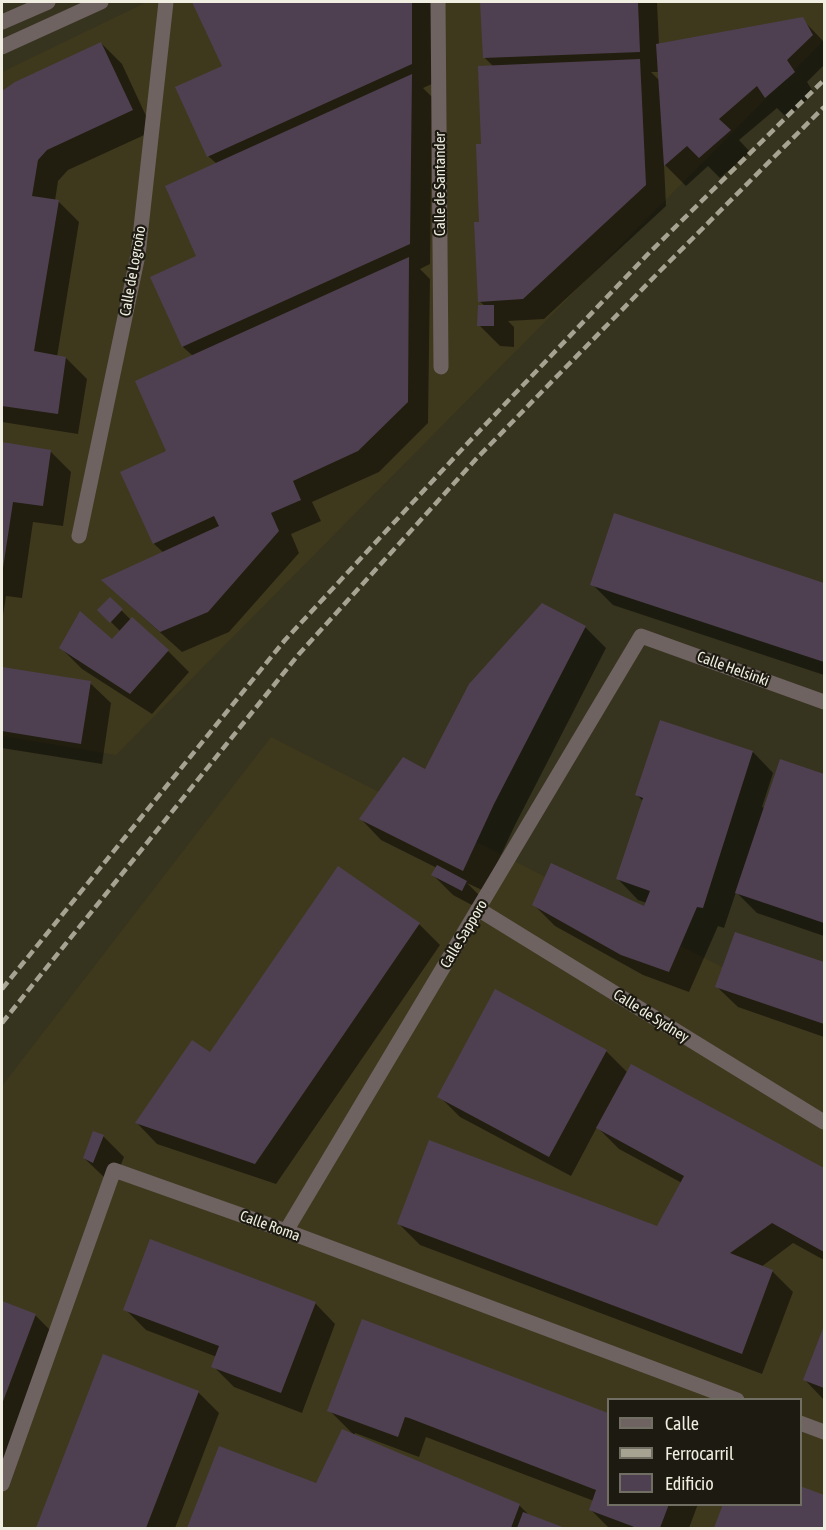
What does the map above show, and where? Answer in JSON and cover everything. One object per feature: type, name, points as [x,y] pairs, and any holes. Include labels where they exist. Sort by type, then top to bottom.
[{"type":"street","points":[[2,22],[48,2]]},
{"type":"street","points":[[2,47],[101,2]]},
{"type":"street","name":"Calle de Logroño","points":[[79,537],[138,255],[166,2]]},
{"type":"street","name":"Calle de Santander","points":[[438,2],[441,367]]},
{"type":"street","name":"Calle Helsinki","points":[[641,636],[825,702]]},
{"type":"street","name":"Calle Sapporo","points":[[286,1231],[641,636]]},
{"type":"street","name":"Calle de Sydney","points":[[478,909],[825,1122]]},
{"type":"street","name":"Calle Roma","points":[[2,1484],[114,1170],[286,1231],[731,1398]]},
{"type":"street","points":[[802,1423],[825,1432]]},
{"type":"shaded area","points":[[147,2],[824,2],[824,40],[116,755],[2,736],[2,72]]},
{"type":"shaded area","points":[[271,737],[824,1019],[824,1528],[2,1528],[2,1086]]},
{"type":"building","points":[[192,2],[412,2],[412,64],[207,157],[175,87],[222,66]]},
{"type":"building","points":[[480,2],[638,2],[640,52],[483,58]]},
{"type":"building","points":[[803,17],[813,35],[787,60],[795,72],[765,98],[757,86],[719,119],[731,130],[699,158],[687,146],[664,166],[656,44]]},
{"type":"building","points":[[101,42],[133,110],[47,150],[38,160],[32,196],[59,200],[34,351],[66,357],[58,414],[2,406],[2,91],[15,82]]},
{"type":"building","points":[[640,59],[646,185],[523,299],[478,302],[474,222],[479,222],[476,144],[481,144],[478,66]]},
{"type":"building","points":[[412,74],[410,244],[182,347],[150,277],[196,256],[165,186]]},
{"type":"building","points":[[409,257],[408,402],[358,451],[293,481],[301,500],[271,513],[279,531],[208,612],[160,632],[101,580],[219,526],[214,516],[153,544],[120,472],[166,451],[135,381]]},
{"type":"building","points":[[478,305],[494,305],[494,326],[477,326]]},
{"type":"building","points":[[2,442],[51,450],[43,506],[13,502],[3,568],[2,568]]},
{"type":"building","points":[[614,513],[824,583],[824,662],[590,585]]},
{"type":"building","points":[[110,597],[123,609],[110,623],[97,610]]},
{"type":"building","points":[[542,603],[586,626],[494,804],[463,871],[359,819],[403,757],[425,769],[469,684]]},
{"type":"building","points":[[80,611],[112,639],[132,617],[169,650],[130,694],[59,648]]},
{"type":"building","points":[[2,667],[91,681],[81,744],[2,731]]},
{"type":"building","points":[[660,720],[753,751],[703,908],[697,907],[669,972],[621,955],[532,905],[551,863],[644,906],[650,891],[616,879],[643,798],[635,795]]},
{"type":"building","points":[[780,759],[824,774],[824,923],[735,893]]},
{"type":"building","points":[[437,865],[467,881],[462,891],[431,875]]},
{"type":"building","points":[[338,866],[420,923],[255,1164],[135,1123],[192,1040],[210,1052]]},
{"type":"building","points":[[735,932],[824,962],[824,1024],[715,987]]},
{"type":"building","points":[[495,989],[607,1050],[549,1157],[437,1097]]},
{"type":"building","points":[[631,1064],[824,1168],[824,1252],[772,1223],[730,1253],[773,1270],[742,1354],[397,1224],[429,1140],[657,1226],[684,1176],[596,1128]]},
{"type":"building","points":[[93,1131],[104,1135],[93,1163],[83,1158]]},
{"type":"building","points":[[150,1239],[316,1302],[281,1393],[211,1367],[219,1346],[123,1310]]},
{"type":"building","points":[[2,1301],[36,1314],[2,1404]]},
{"type":"building","points":[[362,1319],[607,1413],[607,1506],[668,1506],[660,1528],[637,1528],[589,1510],[596,1490],[409,1418],[405,1417],[398,1437],[327,1411]]},
{"type":"building","points":[[824,1326],[824,1388],[803,1380]]},
{"type":"building","points":[[103,1354],[199,1391],[146,1528],[36,1528]]},
{"type":"building","points":[[342,1429],[520,1504],[511,1528],[187,1528],[219,1446],[316,1483]]},
{"type":"building","points":[[802,1487],[824,1495],[824,1528],[714,1528],[722,1506],[802,1506]]},
{"type":"building","points":[[523,1512],[565,1528],[517,1528]]},
{"type":"railway","points":[[2,989],[285,640],[647,255],[824,80]]},
{"type":"railway","points":[[2,1023],[299,654],[477,458],[824,107]]}]
